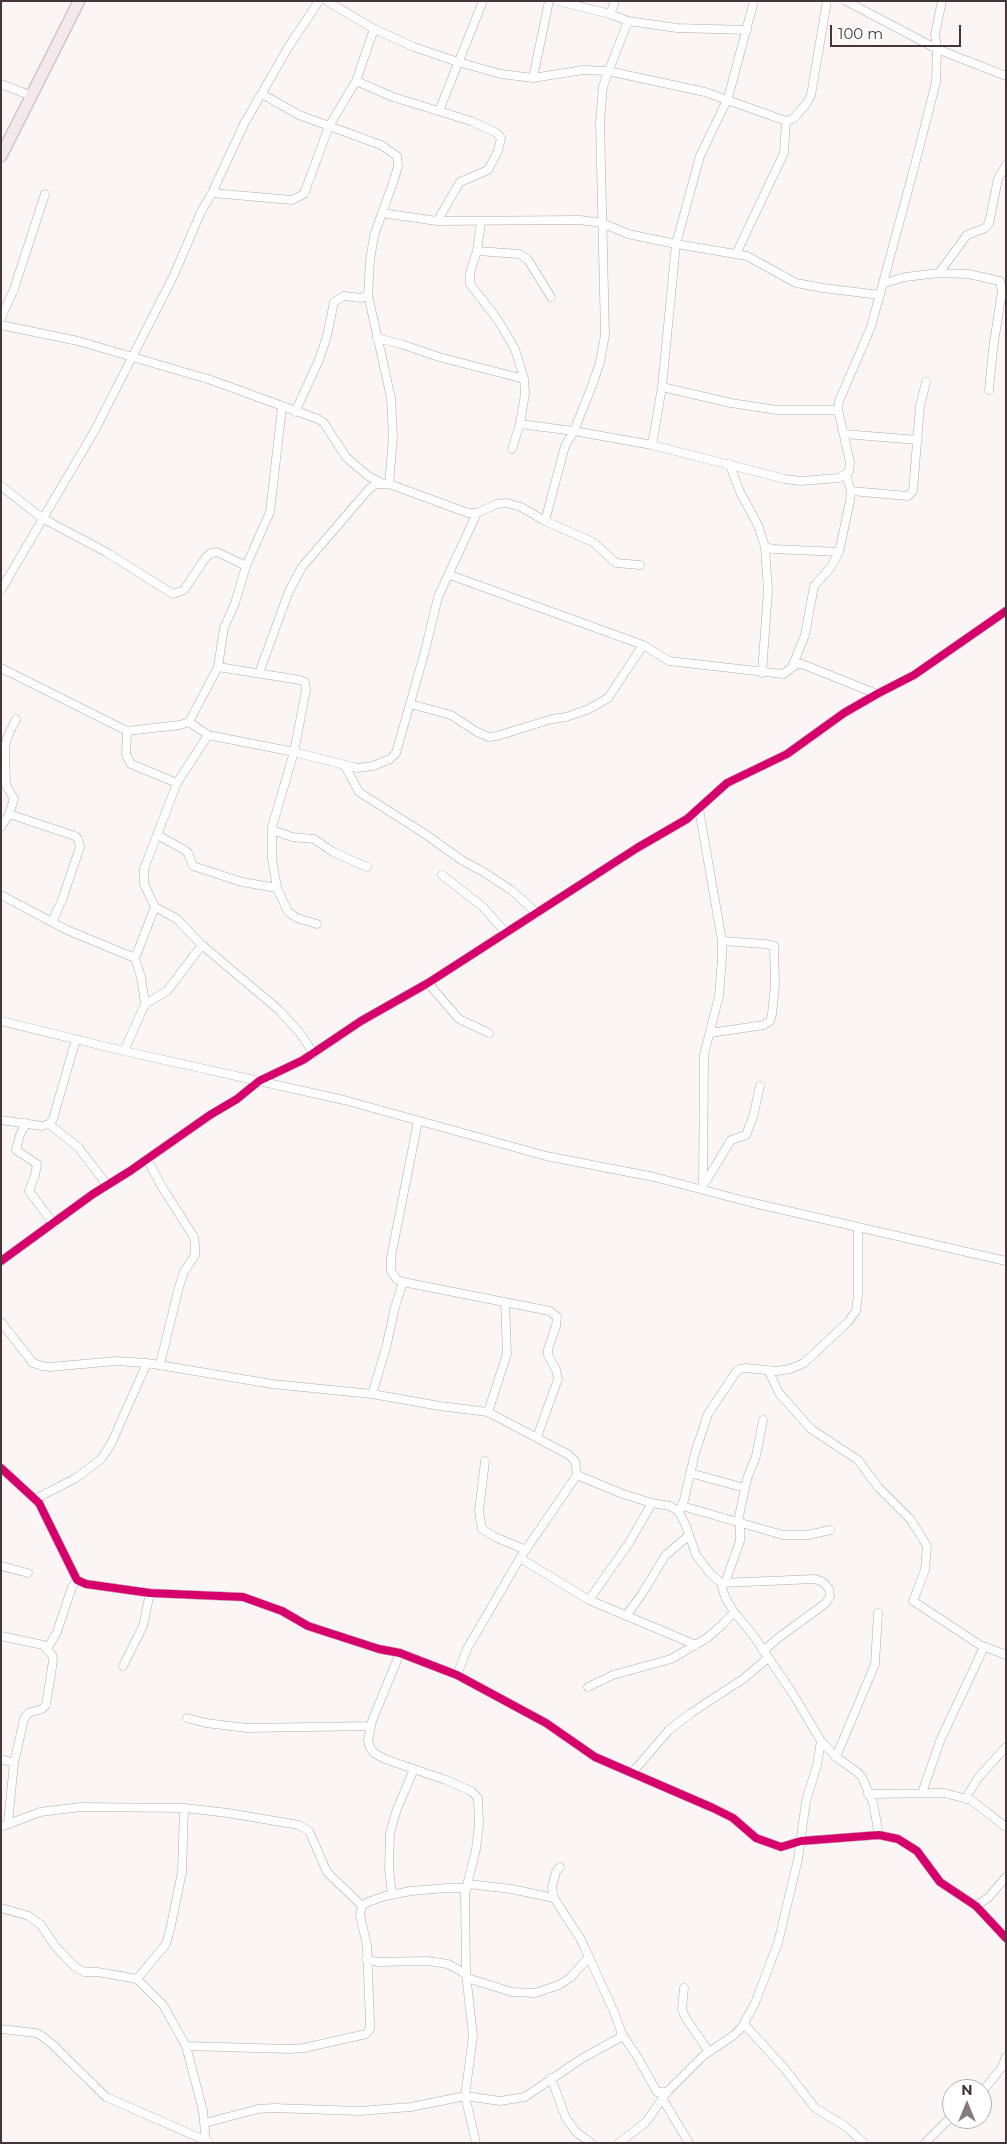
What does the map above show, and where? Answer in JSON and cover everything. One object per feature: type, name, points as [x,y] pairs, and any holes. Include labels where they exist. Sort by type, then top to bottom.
[{"type":"main road","points":[[1,156],[79,1]]},
{"type":"street","points":[[1,590],[42,518],[96,430],[173,277],[201,212],[212,194],[244,124],[289,46],[318,1]]},
{"type":"street","points":[[327,1],[374,29],[414,47],[501,74],[532,78],[583,70],[608,71],[658,80],[728,98],[786,121],[793,119],[807,103],[811,95],[827,1]]},
{"type":"street","points":[[439,111],[484,1]]},
{"type":"street","points":[[532,78],[549,1]]},
{"type":"street","points":[[558,1],[610,14],[628,22],[677,28],[747,30]]},
{"type":"street","points":[[610,14],[615,1]]},
{"type":"street","points":[[652,444],[662,387],[676,244],[700,156],[728,98],[754,1]]},
{"type":"street","points":[[846,1],[937,49],[1006,76]]},
{"type":"street","points":[[520,424],[574,430],[652,444],[793,480],[839,478],[850,472],[850,462],[838,410],[839,401],[871,327],[936,82],[937,49],[935,34],[942,1]]},
{"type":"street","points":[[545,521],[565,446],[574,430],[600,362],[605,335],[600,122],[604,86],[608,71],[628,22]]},
{"type":"street","points":[[212,194],[292,200],[304,194],[329,126],[356,81],[374,29]]},
{"type":"street","points":[[356,81],[393,97],[471,121],[498,133],[501,138],[498,151],[488,170],[460,182],[437,221]]},
{"type":"street","points":[[1,84],[32,96]]},
{"type":"street","points":[[262,94],[299,115],[381,145],[397,156],[398,166],[394,180],[374,236],[370,260],[368,295],[391,398],[393,438],[386,484]]},
{"type":"street","points":[[736,254],[784,153],[786,121]]},
{"type":"street","points":[[939,272],[967,235],[985,228],[989,223],[998,179],[1006,165]]},
{"type":"street","points":[[1,318],[14,289],[45,194]]},
{"type":"street","points":[[382,213],[437,221],[580,220],[602,223],[628,234],[747,256],[796,282],[823,288],[880,295]]},
{"type":"street","points":[[481,222],[477,251],[470,273],[470,284],[498,320],[515,349],[524,379],[525,394],[520,424],[512,449]]},
{"type":"street","points":[[477,251],[520,254],[528,260],[551,296]]},
{"type":"street","points":[[884,283],[939,272],[1006,280]]},
{"type":"street","points":[[990,390],[993,349],[1002,291],[1000,281],[993,278]]},
{"type":"street","points":[[295,412],[319,360],[327,336],[334,302],[344,296],[361,298],[368,295]]},
{"type":"street","points":[[1,325],[78,341],[211,380],[324,423],[346,457],[368,476],[386,484],[468,513],[477,513],[497,504],[508,503],[521,507],[545,521],[593,542],[616,563],[640,565]]},
{"type":"street","points":[[377,338],[439,357],[524,379]]},
{"type":"street","points":[[851,491],[908,496],[913,491],[920,406],[926,382]]},
{"type":"street","points":[[662,387],[731,403],[777,410],[838,410]]},
{"type":"street","points":[[1,668],[126,732],[180,725],[189,722],[218,668],[224,628],[235,602],[246,566],[270,512],[282,407]]},
{"type":"street","points":[[844,434],[918,440]]},
{"type":"street","points":[[729,463],[740,492],[758,525],[765,546],[768,590],[762,673]]},
{"type":"street","points":[[791,668],[805,636],[814,586],[831,567],[839,552],[851,491],[846,475]]},
{"type":"street","points":[[259,673],[289,591],[302,567],[369,489],[376,484],[386,484]]},
{"type":"street","points":[[1,486],[42,518],[106,552],[173,594],[184,590],[206,557],[211,553],[217,552],[246,566]]},
{"type":"street","points":[[189,722],[208,735],[294,752],[345,766],[357,768],[374,766],[390,759],[396,753],[426,651],[438,598],[477,513]]},
{"type":"street","points":[[765,546],[773,549],[839,552]]},
{"type":"street","points":[[450,575],[643,645],[669,661],[783,674],[797,664],[802,664],[877,694]]},
{"type":"street","points":[[1,1261],[107,1185],[210,1115],[243,1095],[259,1081],[314,1054],[361,1021],[428,983],[638,848],[687,819],[727,783],[787,754],[844,713],[914,675],[1006,611]]},
{"type":"street","points":[[410,704],[451,715],[477,732],[489,737],[497,736],[552,719],[566,717],[589,709],[608,698],[643,645]]},
{"type":"street","points":[[218,668],[259,673],[304,682],[306,690],[294,752],[272,830],[272,858],[277,888],[288,912],[297,918],[317,924]]},
{"type":"street","points":[[1,827],[9,814],[14,800],[6,785],[5,748],[7,738],[16,719]]},
{"type":"street","points":[[126,732],[126,755],[131,764],[177,783]]},
{"type":"street","points":[[208,735],[177,783],[144,869],[144,884],[156,906],[177,919],[202,944],[279,1010],[300,1033],[314,1054]]},
{"type":"street","points":[[345,766],[359,792],[426,834],[463,861],[504,885],[537,913]]},
{"type":"street","points":[[699,809],[722,942],[719,996],[704,1054],[704,1187]]},
{"type":"street","points":[[9,814],[75,836],[78,839],[80,847],[62,900],[52,922]]},
{"type":"street","points":[[272,830],[292,837],[314,839],[333,852],[367,867]]},
{"type":"street","points":[[157,835],[188,853],[193,866],[242,882],[277,888]]},
{"type":"street","points":[[442,874],[483,906],[506,933]]},
{"type":"street","points":[[1,896],[52,922],[135,958]]},
{"type":"street","points":[[124,1051],[145,1004],[141,977],[135,958],[156,906]]},
{"type":"street","points":[[710,1033],[764,1025],[770,1021],[776,985],[774,946],[722,942]]},
{"type":"street","points":[[145,1004],[167,991],[202,944]]},
{"type":"street","points":[[428,983],[459,1019],[489,1033]]},
{"type":"street","points":[[1,1021],[124,1051],[344,1100],[537,1154],[704,1187],[749,1202],[1006,1261]]},
{"type":"street","points":[[1,1120],[42,1126],[49,1124],[53,1119],[76,1039]]},
{"type":"street","points":[[704,1187],[730,1141],[746,1136],[753,1117],[760,1086]]},
{"type":"street","points":[[418,1121],[390,1265],[393,1276],[403,1282],[550,1311],[558,1320],[548,1349],[548,1355],[558,1374],[558,1384],[548,1405],[537,1437]]},
{"type":"street","points":[[26,1123],[16,1150],[36,1164],[35,1175],[29,1191],[54,1224]]},
{"type":"street","points":[[49,1124],[78,1147],[107,1185]]},
{"type":"street","points":[[147,1159],[162,1187],[194,1237],[196,1245],[195,1255],[184,1272],[179,1287],[160,1364]]},
{"type":"street","points":[[632,1773],[669,1730],[691,1713],[743,1679],[778,1638],[826,1603],[830,1596],[829,1589],[823,1582],[815,1579],[723,1583],[710,1573],[696,1555],[681,1509],[708,1414],[731,1379],[740,1369],[790,1369],[804,1363],[848,1322],[856,1311],[858,1295],[858,1227]]},
{"type":"street","points":[[372,1394],[403,1282]]},
{"type":"street","points":[[488,1412],[507,1354],[505,1302]]},
{"type":"street","points":[[1,1322],[33,1363],[42,1366],[116,1362],[160,1364],[272,1384],[372,1394],[488,1412],[537,1437],[575,1461],[577,1474],[520,1558],[467,1650],[457,1675]]},
{"type":"street","points":[[35,1499],[76,1478],[100,1459],[112,1444],[147,1363]]},
{"type":"street","points":[[768,1370],[779,1393],[811,1429],[858,1460],[878,1487],[911,1520],[926,1546],[925,1570],[913,1601],[984,1647],[1006,1655]]},
{"type":"street","points":[[763,1420],[756,1456],[745,1488],[739,1522],[740,1541],[723,1583],[725,1598],[794,1694],[821,1740],[836,1757],[862,1777],[873,1803],[879,1834]]},
{"type":"street","points":[[485,1461],[479,1512],[482,1529],[494,1537],[526,1550]]},
{"type":"street","points":[[1,1468],[39,1503],[77,1580],[86,1584],[150,1593],[243,1597],[282,1611],[308,1626],[379,1649],[400,1653],[457,1675],[546,1723],[595,1757],[733,1818],[756,1838],[781,1847],[801,1841],[879,1834],[898,1839],[917,1851],[940,1882],[976,1906],[1006,1938]]},
{"type":"street","points":[[690,1473],[745,1488]]},
{"type":"street","points":[[577,1474],[623,1494],[652,1503],[739,1522],[783,1535],[808,1535],[830,1530]]},
{"type":"street","points":[[589,1600],[629,1543],[652,1503]]},
{"type":"street","points":[[626,1616],[665,1556],[689,1535]]},
{"type":"street","points":[[520,1558],[589,1600],[696,1645]]},
{"type":"street","points":[[1,1566],[28,1574]]},
{"type":"street","points":[[47,1649],[57,1632],[72,1587],[77,1580]]},
{"type":"street","points":[[123,1666],[143,1626],[150,1593]]},
{"type":"street","points":[[588,1687],[613,1675],[671,1659],[696,1645],[722,1625],[734,1612]]},
{"type":"street","points":[[836,1757],[875,1664],[878,1613]]},
{"type":"street","points":[[1,1636],[38,1644],[47,1649],[52,1655],[53,1661],[47,1702],[44,1707],[26,1715],[14,1763],[5,1825],[40,1812],[82,1807],[184,1808],[228,1813],[304,1827],[309,1831],[328,1872],[362,1906]]},
{"type":"street","points":[[922,1793],[951,1715],[984,1647]]},
{"type":"street","points":[[400,1653],[371,1726],[368,1740],[370,1748],[374,1754],[463,1787],[471,1791],[478,1798],[479,1824],[476,1849],[467,1886],[464,1922],[466,1976],[473,2036],[465,2096],[476,2143]]},
{"type":"street","points":[[187,1718],[206,1723],[247,1728],[371,1726]]},
{"type":"street","points":[[619,2143],[646,2122],[664,2095],[709,2052],[734,2035],[744,2024],[755,2003],[778,1943],[801,1841],[806,1801],[818,1765],[821,1740]]},
{"type":"street","points":[[965,1799],[978,1778],[1006,1747]]},
{"type":"street","points":[[1,1759],[14,1763]]},
{"type":"street","points":[[392,1894],[389,1869],[390,1833],[397,1809],[414,1769]]},
{"type":"street","points":[[868,1794],[944,1793],[971,1800],[1006,1826]]},
{"type":"street","points":[[137,1980],[166,1944],[170,1930],[182,1872],[184,1808]]},
{"type":"street","points":[[560,1866],[556,1872],[552,1887],[554,1898],[580,1938],[622,2034],[657,2092],[664,2095],[689,2143]]},
{"type":"street","points":[[976,1906],[989,1897],[1006,1877]]},
{"type":"street","points":[[186,2046],[290,2049],[304,2048],[366,2034],[370,2029],[367,1946],[360,1915],[362,1906],[368,1902],[392,1894],[422,1889],[467,1886],[511,1889],[554,1898]]},
{"type":"street","points":[[1,1908],[29,1916],[41,1925],[55,1946],[74,1966],[84,1972],[98,1972],[137,1980],[163,2005],[186,2046],[204,2111],[206,2142]]},
{"type":"street","points":[[366,1959],[377,1962],[435,1962],[448,1964],[466,1976],[512,1992],[535,1994],[559,1985],[570,1978],[589,1957]]},
{"type":"street","points":[[684,1988],[682,2009],[709,2052]]},
{"type":"street","points":[[744,2024],[785,2069],[815,2108],[845,2126],[864,2143]]},
{"type":"street","points":[[1,2030],[36,2033],[53,2045],[106,2098],[211,2143]]},
{"type":"street","points":[[205,2123],[258,2109],[359,2111],[411,2107],[465,2096],[500,2101],[525,2097],[581,2059],[617,2040],[622,2034]]},
{"type":"street","points":[[992,2080],[1002,2067],[1006,2057]]},
{"type":"street","points":[[551,2078],[566,2118],[576,2132],[591,2143]]},
{"type":"street","points":[[925,2143],[942,2126]]},
{"type":"cycle path","points":[[1,1261],[93,1194],[130,1171],[210,1115],[237,1099],[259,1081],[303,1060],[361,1021],[428,983],[637,848],[687,819],[727,783],[787,754],[844,713],[914,675],[1006,611]]},
{"type":"cycle path","points":[[1,1468],[39,1503],[77,1580],[86,1584],[150,1593],[243,1597],[282,1611],[308,1626],[379,1649],[400,1653],[457,1675],[546,1723],[595,1757],[713,1808],[733,1818],[756,1838],[781,1847],[801,1841],[879,1835],[898,1839],[917,1851],[940,1882],[976,1906],[1006,1938]]}]
